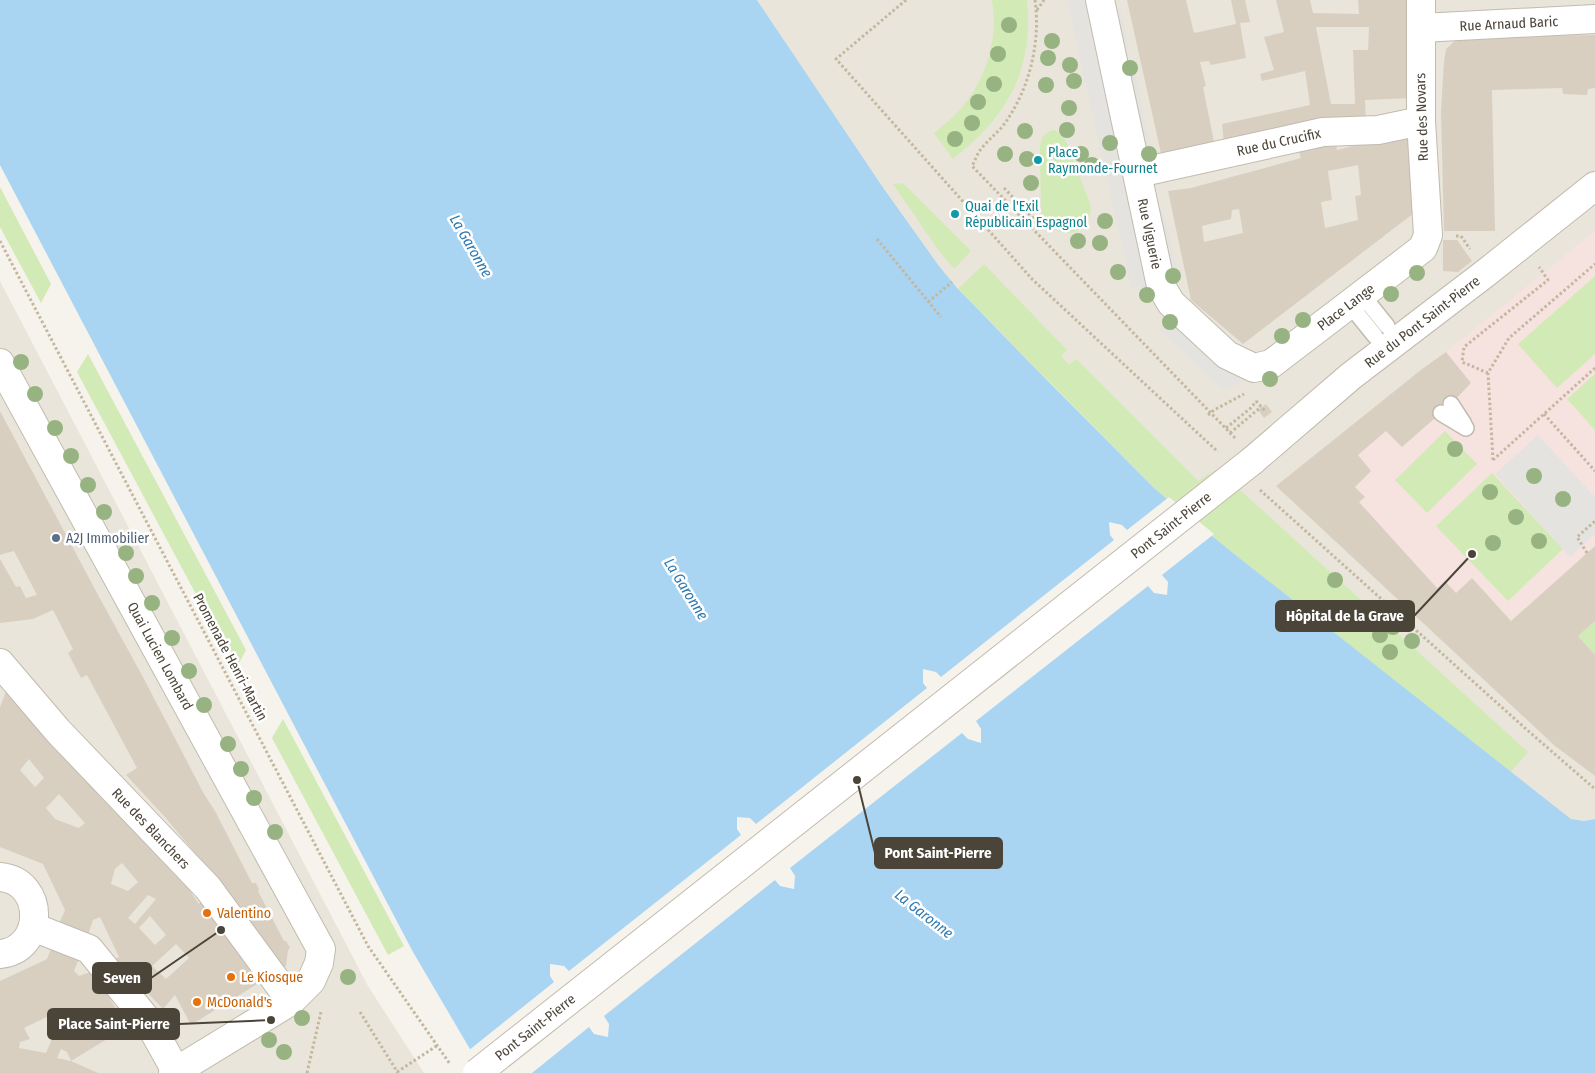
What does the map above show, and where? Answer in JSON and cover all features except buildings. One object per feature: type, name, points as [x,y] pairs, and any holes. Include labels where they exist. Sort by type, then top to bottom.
[{"type":"street","name":"Rue Viguerie","points":[[1100,0],[1161,286],[1171,303],[1252,379]]},
{"type":"street","name":"Rue des Novars","points":[[1420,0],[1421,121],[1428,235]]},
{"type":"street","name":"Rue Arnaud Baric","points":[[1421,28],[1595,20]]},
{"type":"street","name":"Rue du Crucifix","points":[[1138,174],[1323,132],[1378,130],[1421,121]]},
{"type":"street","name":"Rue du Pont Saint-Pierre","points":[[1252,460],[1351,376],[1487,272],[1595,186]]},
{"type":"street","name":"Place Lange","points":[[1252,379],[1423,248],[1428,235]]},
{"type":"street","name":"Quai Lucien Lombard","points":[[0,363],[321,949],[319,963],[311,981],[291,1001]]},
{"type":"street","name":"Pont Saint-Pierre","points":[[464,1070],[1252,460]]},
{"type":"street","name":"Rue des Blanchers","points":[[0,663],[58,731],[208,888],[291,1001]]},
{"type":"street","points":[[0,877],[16,881],[26,890],[32,901],[35,915],[33,927],[27,939],[18,948],[6,954],[0,954]]},
{"type":"street","points":[[33,927],[89,949],[148,1021],[174,1072],[291,1001]]},
{"type":"lane","points":[[1356,300],[1387,326]]},
{"type":"lane","points":[[1356,300],[1375,336]]},
{"type":"path","points":[[906,0],[836,59],[1032,278],[1221,454]]},
{"type":"path","points":[[1035,0],[1034,51],[1025,85],[1002,127],[981,149],[972,166],[1236,439]]},
{"type":"path","points":[[1036,11],[1044,0]]},
{"type":"path","points":[[1004,188],[1033,218],[1034,230]]},
{"type":"path","points":[[877,238],[941,317]]},
{"type":"path","name":"Promenade Henri-Martin","points":[[0,241],[368,946],[438,1045],[464,1070]]},
{"type":"path","points":[[1595,264],[1509,338],[1488,373],[1493,460],[1595,368]]},
{"type":"path","points":[[1488,373],[1462,362],[1464,347],[1548,280],[1538,266]]},
{"type":"path","points":[[928,302],[952,282]]},
{"type":"path","points":[[1208,415],[1252,379]]},
{"type":"path","points":[[1230,433],[1261,406],[1265,411],[1256,401]]},
{"type":"path","points":[[1226,428],[1252,406]]},
{"type":"path","points":[[1544,414],[1595,471]]},
{"type":"path","points":[[1257,487],[1595,789]]},
{"type":"path","points":[[1587,553],[1577,537],[1595,520]]},
{"type":"path","points":[[360,1012],[397,1073],[438,1045]]},
{"type":"path","points":[[307,1073],[320,1020]]},
{"type":"shaded area","points":[[757,0],[1595,0],[1595,819],[1584,821],[1571,819],[1233,553],[1038,371],[958,289],[939,266],[882,186]]},
{"type":"shaded area","points":[[1067,0],[1090,0],[1156,294],[1131,287]]},
{"type":"shaded area","points":[[1120,8],[1129,47],[1120,49],[1111,10]]},
{"type":"shaded area","points":[[1135,72],[1151,149],[1143,151],[1127,73]]},
{"type":"shaded area","points":[[1162,207],[1178,271],[1171,273],[1154,209]]},
{"type":"shaded area","points":[[1595,231],[1595,776],[1555,746],[1276,486]]},
{"type":"shaded area","points":[[0,281],[368,986],[424,1073],[0,1073]]},
{"type":"shaded area","points":[[1179,323],[1244,382],[1223,390],[1159,329]]},
{"type":"shaded area","points":[[1538,435],[1595,497],[1595,534],[1570,557],[1495,474]]},
{"type":"green space","points":[[992,0],[1027,0],[1028,25],[1026,48],[1021,70],[1013,90],[1002,109],[972,143],[953,159],[934,133],[964,106],[983,73],[988,61],[993,36]]},
{"type":"green space","points":[[1054,130],[1061,133],[1067,143],[1090,204],[1090,215],[1087,223],[1081,229],[1073,232],[1064,233],[1056,230],[1048,224],[1041,214],[1040,146],[1044,135]]},
{"type":"green space","points":[[903,183],[971,251],[954,269],[939,251],[893,184]]},
{"type":"green space","points":[[0,187],[51,284],[41,303],[0,227]]},
{"type":"green space","points":[[984,264],[1067,350],[1061,356],[1069,365],[1076,359],[1198,481],[1217,469],[1528,752],[1511,772],[1233,553],[1155,489],[958,289]]},
{"type":"green space","points":[[1595,276],[1595,354],[1557,388],[1518,344]]},
{"type":"green space","points":[[88,354],[246,650],[236,669],[77,372]]},
{"type":"green space","points":[[1595,374],[1595,430],[1567,399]]},
{"type":"green space","points":[[1445,431],[1477,464],[1427,513],[1395,480]]},
{"type":"green space","points":[[1492,473],[1563,549],[1508,601],[1436,526]]},
{"type":"green space","points":[[1595,621],[1595,655],[1578,636]]},
{"type":"green space","points":[[283,719],[404,946],[388,955],[272,738]]},
{"type":"water","name":"La Garonne","points":[[0,0],[757,0],[882,186],[939,266],[958,289],[1155,489],[1233,553],[1571,819],[1584,821],[1595,819],[1595,1073],[484,1073],[413,952],[0,165]]},
{"type":"pier","points":[[1169,497],[1214,534],[1162,575],[1168,582],[1167,595],[1154,593],[1148,586],[976,721],[981,729],[981,743],[968,739],[962,733],[790,868],[795,876],[794,889],[780,886],[775,880],[604,1016],[609,1024],[608,1037],[594,1034],[589,1027],[532,1073],[481,1073],[468,1051],[554,982],[550,976],[550,964],[564,966],[569,971],[741,835],[737,829],[737,817],[750,818],[756,824],[927,688],[923,683],[923,669],[936,672],[941,677],[1114,540],[1110,535],[1109,522],[1122,525],[1127,530]]},
{"type":"place","name":"Place Raymonde-Fournet","points":[[1038,160]]},
{"type":"place","name":"Quai de l'Exil Républicain Espagnol","points":[[955,214]]},
{"type":"place","name":"A2J Immobilier","points":[[56,538]]},
{"type":"place","name":"Hôpital de la Grave","points":[[1472,554]]},
{"type":"place","name":"Pont Saint-Pierre","points":[[857,780]]},
{"type":"place","name":"Valentino","points":[[207,913]]},
{"type":"place","name":"Seven","points":[[221,930]]},
{"type":"place","name":"Le Kiosque","points":[[231,977]]},
{"type":"place","name":"McDonald's","points":[[197,1002]]},
{"type":"place","name":"Place Saint-Pierre","points":[[271,1020]]}]
